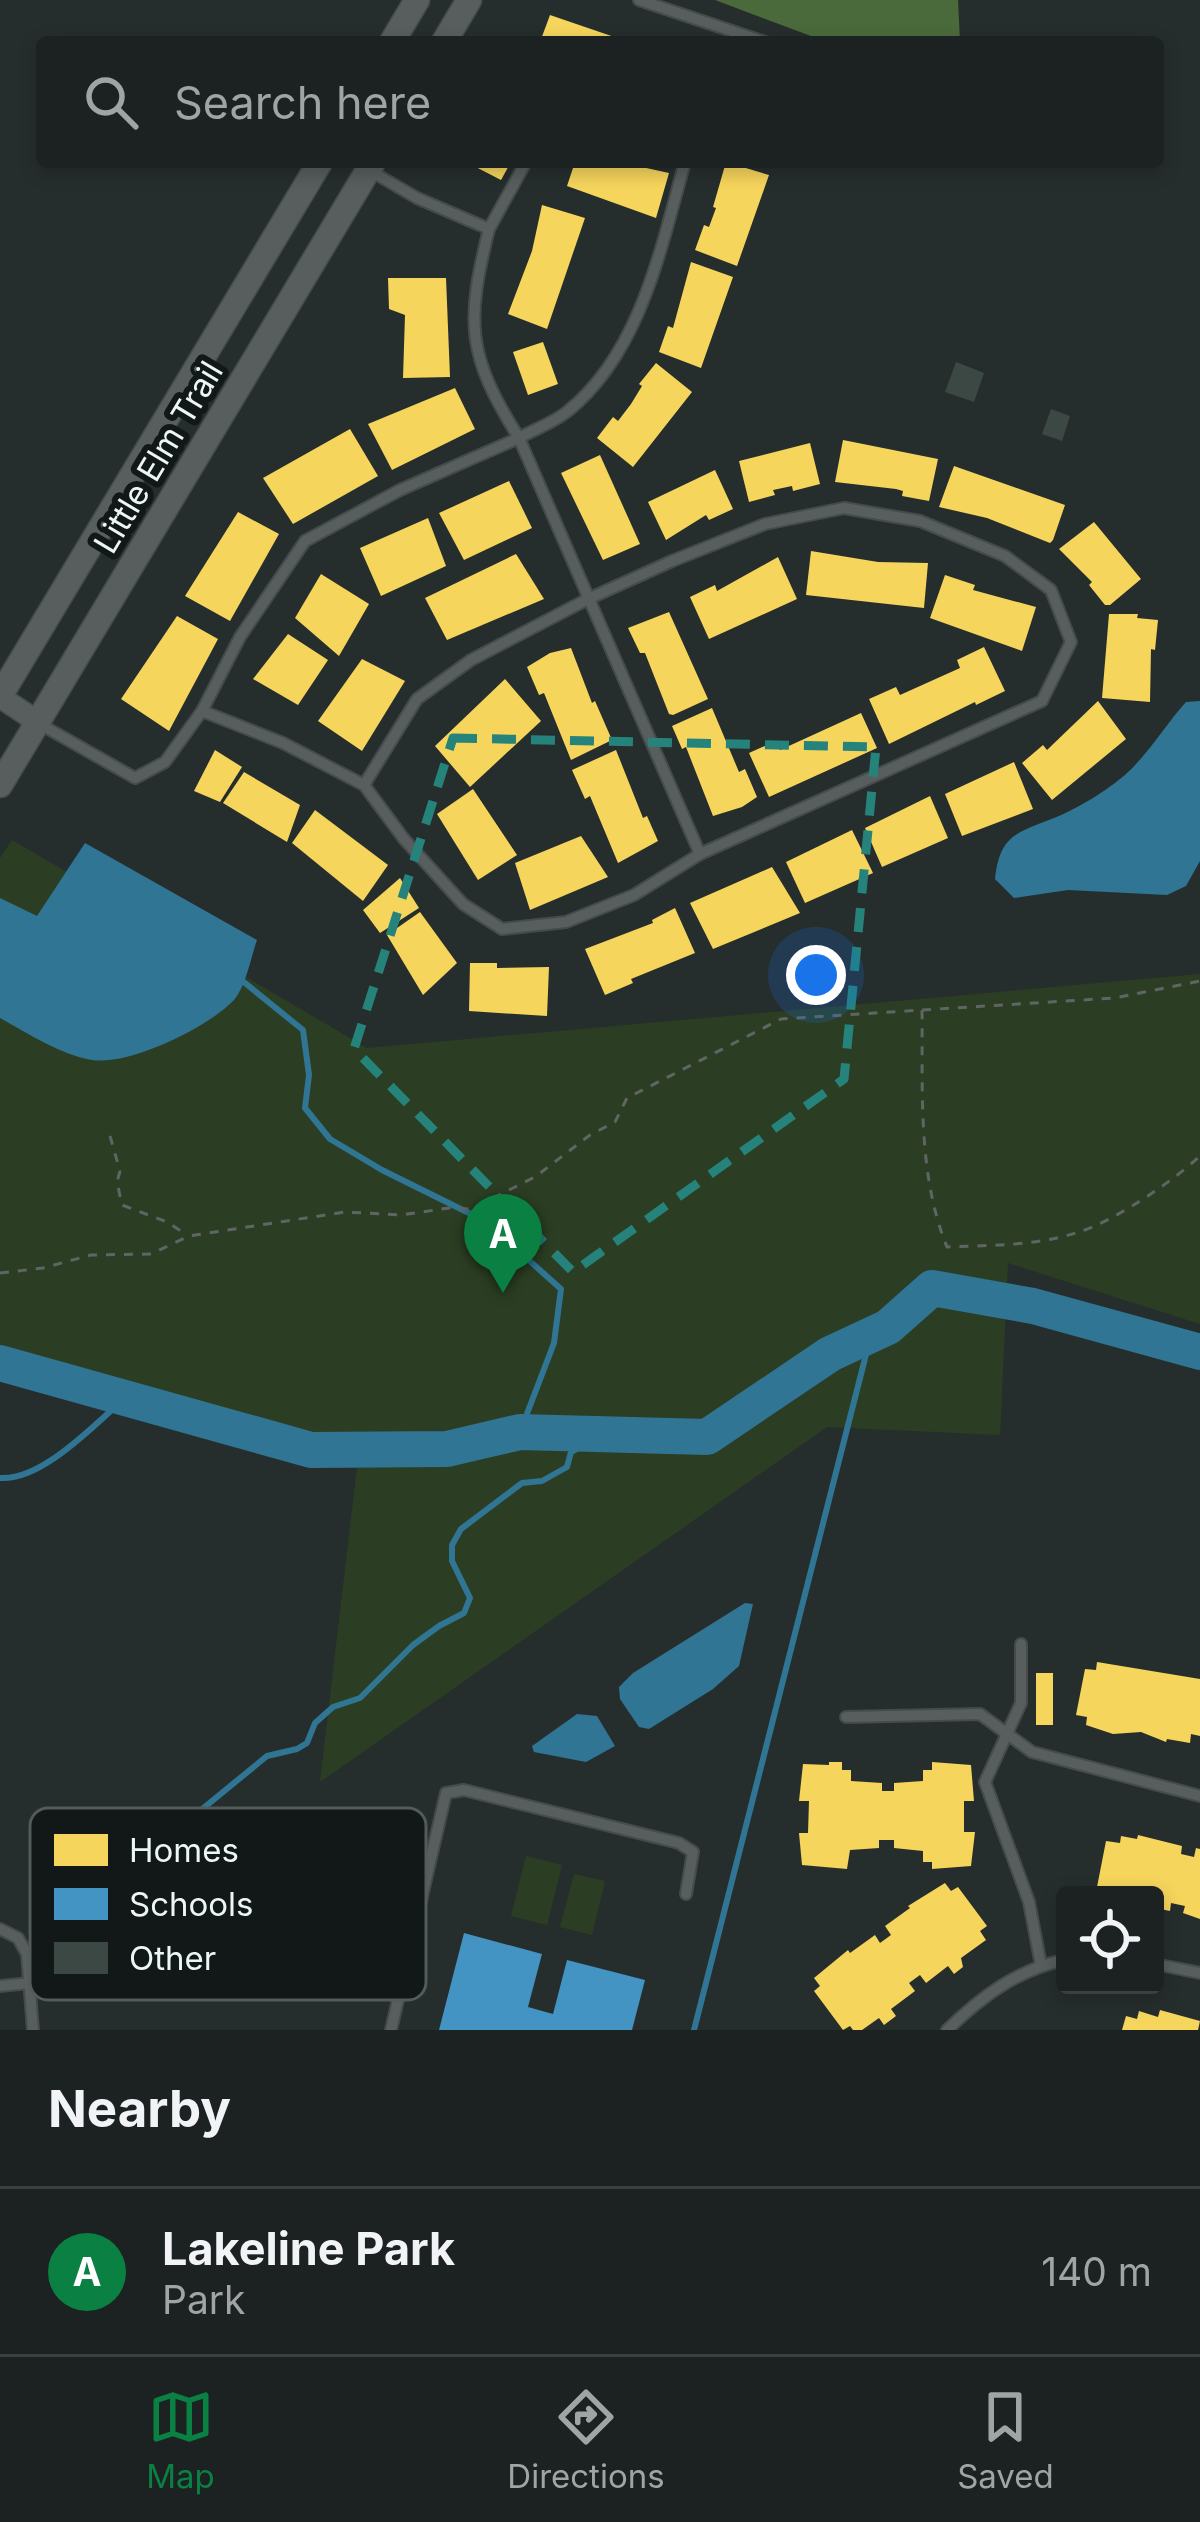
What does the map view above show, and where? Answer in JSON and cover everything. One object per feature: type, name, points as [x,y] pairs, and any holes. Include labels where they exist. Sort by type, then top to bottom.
[{"type":"street","points":[[396,36],[417,0]]},
{"type":"street","points":[[448,36],[469,0]]},
{"type":"street","name":"Little Elm Trail","points":[[0,697],[316,168]]},
{"type":"street","name":"Little Elm Trail","points":[[0,785],[370,168]]},
{"type":"street","points":[[0,697],[38,722]]},
{"type":"lane","points":[[639,0],[747,36]]},
{"type":"lane","points":[[374,168],[417,198],[489,229]]},
{"type":"lane","points":[[523,168],[489,229],[473,296],[477,357],[519,438],[700,854]]},
{"type":"lane","points":[[38,722],[135,778],[165,762],[202,711],[240,637],[305,542],[400,490],[568,412],[618,355],[656,265],[684,168]]},
{"type":"lane","points":[[202,711],[283,743],[364,785],[404,839],[463,904],[502,929],[566,922],[634,895],[700,854],[1042,701],[1071,642],[1051,590],[1005,556],[920,521],[844,508],[765,524],[588,599],[471,660],[417,699],[364,785]]},
{"type":"lane","points":[[1021,1644],[1021,1703],[985,1782],[1029,1902],[1041,1965]]},
{"type":"lane","points":[[846,1717],[980,1714],[1032,1752],[1200,1796]]},
{"type":"lane","points":[[426,1879],[446,1793],[464,1790],[679,1843],[693,1852],[686,1894]]},
{"type":"lane","points":[[0,1930],[18,1938],[27,1954],[30,1983],[0,1986]]},
{"type":"lane","points":[[947,2030],[973,2004],[1041,1965],[1056,1962]]},
{"type":"lane","points":[[1164,1966],[1200,1973]]},
{"type":"lane","points":[[31,2000],[33,2030]]},
{"type":"lane","points":[[391,2030],[398,2000]]},
{"type":"path","points":[[0,1274],[91,1255],[151,1254],[189,1236],[345,1212],[401,1215],[471,1209],[535,1177],[615,1122],[627,1098],[782,1018],[1114,998],[1200,981]]},
{"type":"path","points":[[922,1010],[930,1190],[947,1247],[1017,1244],[1081,1232],[1175,1179],[1200,1156]]},
{"type":"path","points":[[110,1136],[120,1171],[117,1182],[122,1205],[189,1236]]},
{"type":"highlighted area","points":[[453,738],[876,747],[844,1079],[573,1272],[354,1049]]},
{"type":"green space","points":[[715,0],[958,0],[960,36],[811,36]]},
{"type":"green space","points":[[12,840],[367,1048],[1200,974],[1200,1324],[1008,1263],[1000,1435],[827,1427],[320,1782],[359,1451],[0,1358],[0,858]]},
{"type":"green space","points":[[526,1856],[562,1865],[547,1925],[511,1916]]},
{"type":"green space","points":[[574,1874],[605,1881],[592,1935],[560,1927]]},
{"type":"water","points":[[1200,701],[1200,861],[1186,886],[1167,895],[1068,890],[1014,898],[995,879],[1001,853],[1013,837],[1110,786],[1142,757],[1186,702]]},
{"type":"water","points":[[85,843],[257,940],[242,987],[222,1011],[168,1042],[108,1060],[68,1053],[0,1018],[0,898],[37,916]]},
{"type":"water","points":[[745,1603],[753,1604],[739,1666],[713,1689],[649,1729],[639,1727],[620,1699],[619,1687],[633,1673]]},
{"type":"water","points":[[577,1714],[597,1716],[615,1746],[586,1762],[534,1752],[532,1746]]},
{"type":"building: Homes","points":[[550,15],[611,36],[542,36]]},
{"type":"building: Homes","points":[[478,168],[508,168],[501,180]]},
{"type":"building: Homes","points":[[573,168],[646,168],[669,173],[656,218],[567,186]]},
{"type":"building: Homes","points":[[724,168],[769,175],[737,266],[695,250],[704,225],[709,227]]},
{"type":"building: Homes","points":[[542,205],[585,218],[547,329],[508,314],[532,251]]},
{"type":"building: Homes","points":[[691,262],[733,277],[701,368],[659,352],[668,326],[673,328]]},
{"type":"building: Homes","points":[[388,278],[446,278],[450,377],[403,378],[405,315],[389,309]]},
{"type":"building: Homes","points":[[543,342],[558,384],[528,395],[513,352]]},
{"type":"building: Homes","points":[[656,363],[692,392],[633,467],[597,438],[613,417],[618,421]]},
{"type":"building: Homes","points":[[455,388],[475,429],[392,470],[368,424]]},
{"type":"building: Homes","points":[[350,429],[378,476],[293,524],[263,478]]},
{"type":"building: Homes","points":[[843,440],[938,459],[929,501],[902,496],[903,491],[896,489],[835,482]]},
{"type":"building: Homes","points":[[810,443],[820,484],[773,490],[775,495],[749,502],[739,461]]},
{"type":"building: Homes","points":[[600,455],[640,544],[603,560],[561,473]]},
{"type":"building: Homes","points":[[954,466],[1065,505],[1053,540],[1050,543],[987,518],[939,507]]},
{"type":"building: Homes","points":[[715,470],[733,509],[709,520],[706,515],[666,540],[648,502]]},
{"type":"building: Homes","points":[[509,481],[532,528],[464,560],[439,513]]},
{"type":"building: Homes","points":[[238,512],[279,534],[230,621],[185,596]]},
{"type":"building: Homes","points":[[428,518],[446,566],[381,596],[360,548]]},
{"type":"building: Homes","points":[[1094,522],[1141,579],[1110,605],[1105,605],[1089,585],[1092,582],[1059,549]]},
{"type":"building: Homes","points":[[811,551],[878,562],[928,563],[924,608],[806,595]]},
{"type":"building: Homes","points":[[516,554],[544,599],[447,640],[425,598]]},
{"type":"building: Homes","points":[[778,557],[797,599],[709,639],[690,597],[715,585],[717,591]]},
{"type":"building: Homes","points":[[321,574],[369,604],[339,656],[295,618]]},
{"type":"building: Homes","points":[[945,575],[975,585],[973,590],[1036,607],[1022,651],[930,618]]},
{"type":"building: Homes","points":[[669,612],[708,699],[673,715],[645,653],[640,653],[628,628]]},
{"type":"building: Homes","points":[[1109,614],[1158,620],[1155,650],[1151,649],[1150,702],[1102,698]]},
{"type":"building: Homes","points":[[177,616],[218,639],[169,731],[121,699]]},
{"type":"building: Homes","points":[[288,634],[328,660],[298,705],[253,679]]},
{"type":"building: Homes","points":[[984,647],[1005,691],[889,744],[869,699],[896,687],[900,695],[960,668],[957,660]]},
{"type":"building: Homes","points":[[571,648],[612,740],[571,760],[544,693],[539,695],[527,667],[550,653]]},
{"type":"building: Homes","points":[[362,659],[405,681],[362,751],[318,721]]},
{"type":"building: Homes","points":[[505,679],[541,721],[470,787],[435,746]]},
{"type":"building: Homes","points":[[1098,701],[1126,739],[1052,800],[1022,763],[1043,745],[1047,750]]},
{"type":"building: Homes","points":[[712,708],[739,772],[745,769],[757,797],[713,816],[686,747],[682,749],[672,726]]},
{"type":"building: Homes","points":[[861,713],[877,748],[769,797],[749,753],[776,741],[780,750]]},
{"type":"building: Homes","points":[[215,750],[242,767],[220,802],[194,791]]},
{"type":"building: Homes","points":[[616,750],[643,818],[647,816],[658,841],[618,863],[590,796],[585,799],[572,770]]},
{"type":"building: Homes","points":[[1014,762],[1033,809],[962,836],[945,794]]},
{"type":"building: Homes","points":[[244,772],[300,805],[287,842],[223,803]]},
{"type":"building: Homes","points":[[473,789],[517,855],[478,880],[437,814]]},
{"type":"building: Homes","points":[[930,796],[948,838],[882,867],[865,828]]},
{"type":"building: Homes","points":[[315,810],[388,865],[363,901],[292,843]]},
{"type":"building: Homes","points":[[852,830],[873,873],[805,903],[786,862]]},
{"type":"building: Homes","points":[[581,836],[608,877],[530,910],[515,863]]},
{"type":"building: Homes","points":[[772,867],[800,913],[713,949],[690,903]]},
{"type":"building: Homes","points":[[400,878],[419,908],[380,933],[363,910]]},
{"type":"building: Homes","points":[[675,908],[695,953],[605,995],[585,949],[653,923]]},
{"type":"building: Homes","points":[[420,912],[457,963],[423,995],[387,935]]},
{"type":"building: Homes","points":[[470,963],[497,963],[497,968],[549,967],[547,1016],[469,1011]]},
{"type":"building: Homes","points":[[1097,1662],[1200,1679],[1200,1736],[1191,1734],[1190,1743],[1166,1742],[1141,1732],[1113,1734],[1086,1725],[1087,1717],[1076,1715],[1085,1669],[1096,1670]]},
{"type":"building: Homes","points":[[1036,1673],[1053,1673],[1053,1725],[1036,1725]]},
{"type":"building: Homes","points":[[842,1762],[842,1770],[851,1770],[851,1781],[882,1783],[882,1791],[894,1791],[894,1783],[923,1781],[923,1770],[932,1770],[932,1762],[971,1765],[974,1801],[964,1801],[964,1832],[975,1832],[971,1866],[932,1869],[932,1862],[923,1862],[923,1851],[894,1848],[894,1840],[879,1840],[879,1848],[850,1850],[847,1869],[802,1865],[799,1833],[808,1833],[809,1801],[799,1801],[803,1764]]},
{"type":"building: Homes","points":[[1138,1835],[1182,1846],[1181,1854],[1194,1857],[1196,1848],[1200,1849],[1200,1919],[1183,1913],[1185,1906],[1171,1903],[1170,1911],[1164,1910],[1164,1886],[1097,1886],[1106,1841],[1120,1843],[1121,1836],[1137,1839]]},
{"type":"building: Homes","points":[[945,1883],[951,1891],[958,1887],[987,1926],[980,1931],[986,1940],[961,1958],[963,1967],[954,1974],[948,1966],[926,1983],[920,1975],[909,1983],[915,1991],[891,2009],[896,2016],[884,2025],[879,2018],[862,2030],[850,2026],[843,2030],[814,1991],[820,1986],[814,1978],[875,1935],[880,1943],[891,1935],[885,1926]]},
{"type":"building: Homes","points":[[1160,2010],[1200,2021],[1198,2030],[1122,2030],[1126,2016],[1137,2019],[1139,2011],[1158,2017]]},
{"type":"building: Schools","points":[[464,1933],[542,1954],[528,2007],[553,2014],[567,1960],[645,1980],[632,2030],[439,2030]]},
{"type":"building: Other","points":[[956,362],[984,373],[974,402],[945,392]]},
{"type":"building: Other","points":[[1051,409],[1070,416],[1062,441],[1042,434]]},
{"type":"waterway","points":[[240,979],[303,1030],[309,1075],[305,1108],[330,1139],[485,1221],[561,1289],[554,1343],[520,1432]]},
{"type":"waterway","points":[[0,1363],[311,1450],[447,1449],[520,1432],[707,1437],[830,1354],[888,1327],[932,1288],[1033,1306],[1200,1352]]},
{"type":"waterway","points":[[694,2030],[871,1335]]},
{"type":"waterway","points":[[0,1478],[50,1461],[125,1398]]},
{"type":"waterway","points":[[204,1808],[267,1756],[307,1743],[315,1723],[333,1707],[360,1698],[413,1645],[464,1613],[470,1598],[452,1561],[452,1545],[461,1529],[522,1483],[542,1481],[567,1467],[571,1452],[604,1434]]},
{"type":"place","name":"Lakeline Park","points":[[503,1293]]}]
